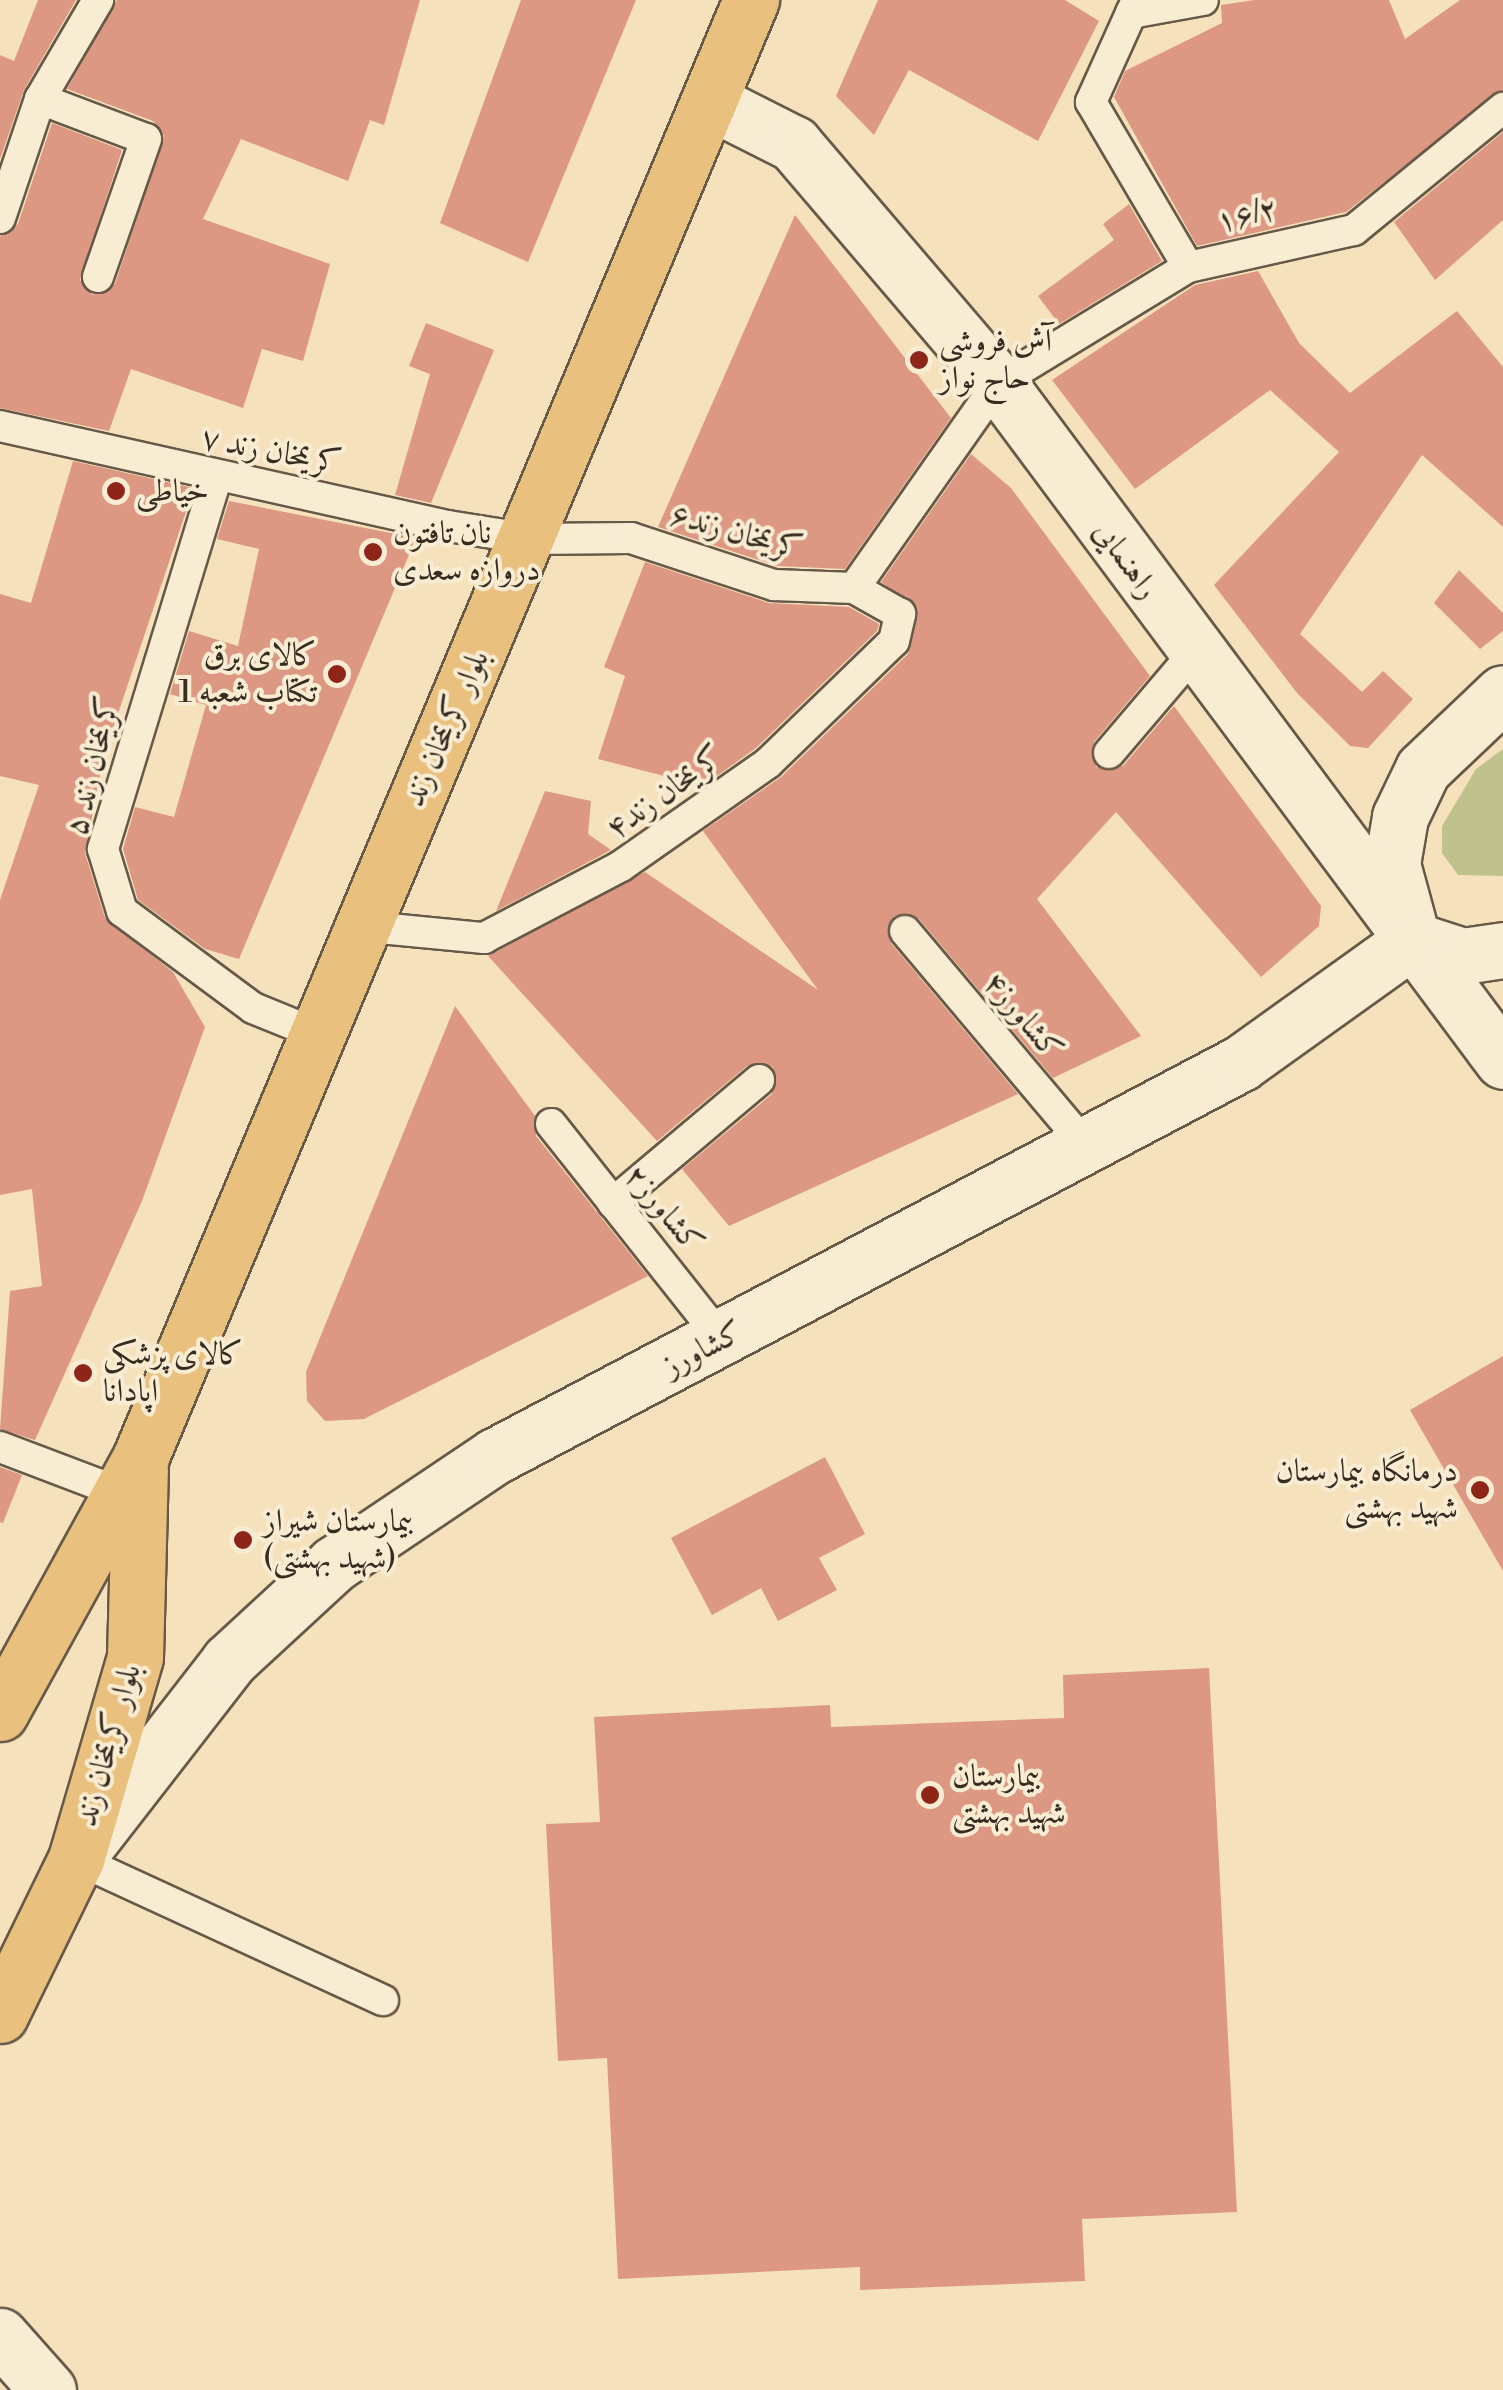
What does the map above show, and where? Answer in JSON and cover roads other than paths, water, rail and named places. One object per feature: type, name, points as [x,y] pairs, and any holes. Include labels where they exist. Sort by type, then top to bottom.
[{"type":"main road","name":"بلوار کریمخان زند","points":[[0,1713],[131,1474],[312,1032],[530,539],[750,0]]},
{"type":"main road","name":"بلوار کریمخان زند","points":[[2,2006],[76,1859],[135,1657],[131,1474]]},
{"type":"street","name":"راهنمایی","points":[[709,101],[794,144],[998,383],[1194,653],[1503,1061]]},
{"type":"street","points":[[1503,693],[1423,769],[1400,817],[1392,864],[1413,940],[1463,956],[1503,950]]},
{"type":"street","name":"کشاورز","points":[[76,1859],[229,1661],[334,1564],[495,1456],[1241,1064],[1413,940]]},
{"type":"street","points":[[0,2336],[48,2390]]},
{"type":"lane","points":[[0,218],[40,100],[98,0]]},
{"type":"lane","points":[[1188,266],[1091,102],[1134,6],[1202,0]]},
{"type":"lane","points":[[40,100],[146,140],[98,277]]},
{"type":"lane","name":"۱۶/۲","points":[[998,383],[1188,266],[1354,230],[1503,108]]},
{"type":"lane","points":[[854,588],[998,383]]},
{"type":"lane","name":"کریمخان زند ۷","points":[[0,426],[216,479],[240,474],[530,539]]},
{"type":"lane","name":"کریمخان زند ۵","points":[[216,479],[103,849],[122,911],[253,1008],[312,1032]]},
{"type":"lane","name":"کریمخان زند۶","points":[[530,539],[631,538],[774,586],[854,588]]},
{"type":"lane","name":"کریمخان زند۴","points":[[359,926],[484,938],[621,866],[768,764],[894,641],[900,614],[854,588]]},
{"type":"lane","points":[[1108,753],[1194,653]]},
{"type":"lane","name":"کشاورز۴","points":[[906,931],[1086,1146]]},
{"type":"lane","points":[[612,1204],[759,1080]]},
{"type":"lane","name":"کشاورز۲","points":[[551,1124],[722,1340]]},
{"type":"lane","points":[[0,1448],[131,1474]]},
{"type":"lane","points":[[76,1859],[383,2000]]},
{"type":"place","name":"آش فروشی حاج نواز","points":[[919,360]]},
{"type":"place","name":"خیاطی","points":[[116,491]]},
{"type":"place","name":"نان تافتون دروازه سعدی","points":[[373,552]]},
{"type":"place","name":"کالای برق تکتاب شعبه 1","points":[[337,674]]},
{"type":"place","name":"کالای پزشکی اپادانا","points":[[83,1373]]},
{"type":"place","name":"درمانگاه بیمارستان شهید بهشتی","points":[[1480,1490]]},
{"type":"place","name":"بیمارستان شیراز (شهید بهشتی)","points":[[243,1540]]},
{"type":"place","name":"بیمارستان شهید بهشتی","points":[[930,1795]]}]
